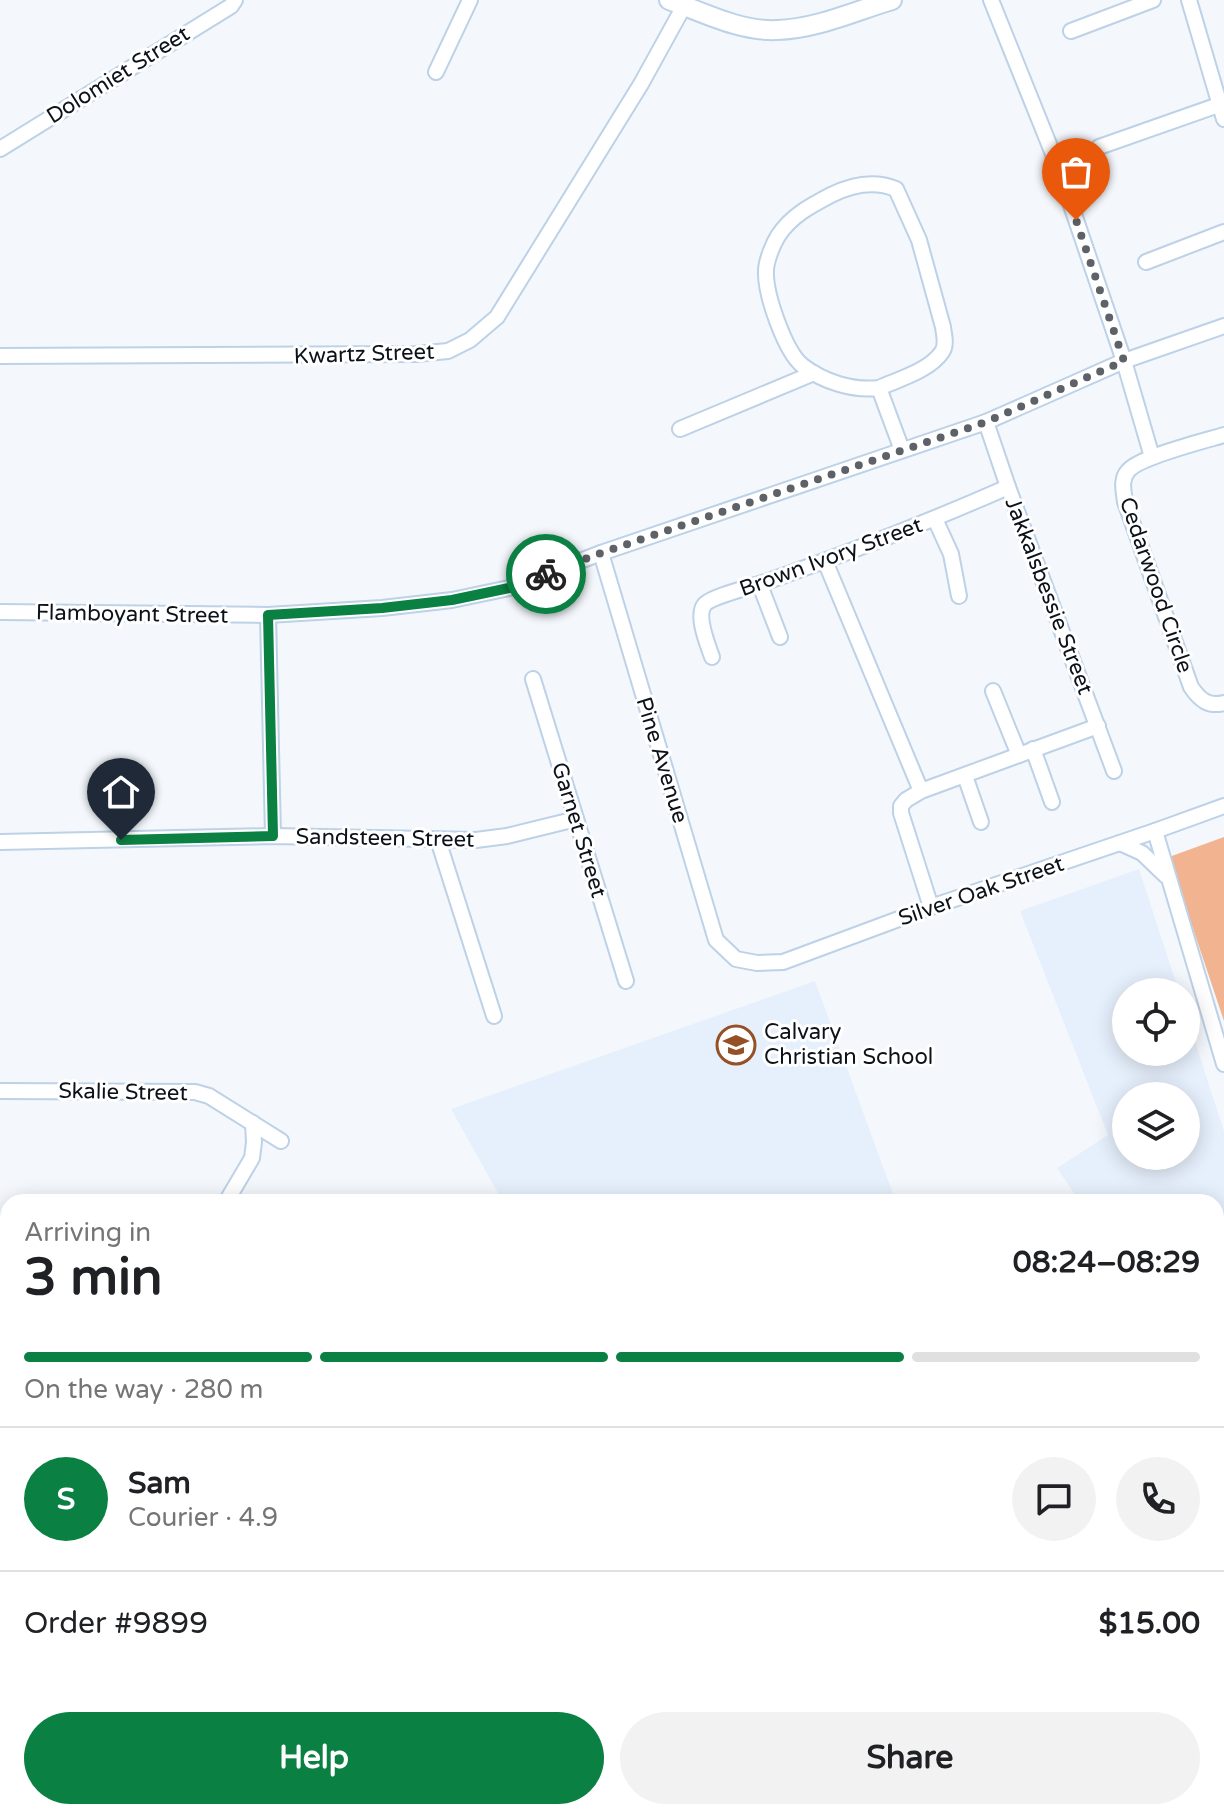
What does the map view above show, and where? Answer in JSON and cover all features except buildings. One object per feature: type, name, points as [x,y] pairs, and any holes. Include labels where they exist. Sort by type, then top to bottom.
[{"type":"street","name":"Dolomiet Street","points":[[0,149],[231,6],[235,0]]},
{"type":"street","points":[[436,72],[470,0]]},
{"type":"street","points":[[676,3],[735,24],[775,30],[810,25],[892,0]]},
{"type":"street","points":[[991,0],[1057,164],[1124,361],[1152,457]]},
{"type":"street","points":[[1071,31],[1153,0]]},
{"type":"street","points":[[1099,147],[1222,109],[1189,0]]},
{"type":"street","name":"Kwartz Street","points":[[0,356],[416,354],[448,351],[470,340],[497,317],[591,168],[641,84],[676,3]]},
{"type":"street","points":[[868,183],[883,183],[896,189],[919,240],[938,303],[945,340],[943,351],[930,363],[879,388],[842,385],[802,365],[794,356],[780,326],[765,269],[777,237],[802,210],[839,191],[868,183]]},
{"type":"street","points":[[1146,262],[1224,232]]},
{"type":"street","name":"Flamboyant Street","points":[[0,612],[268,615],[382,608],[452,600],[509,588],[601,553],[986,422],[1124,361],[1224,326]]},
{"type":"street","points":[[680,429],[814,373]]},
{"type":"street","points":[[879,388],[902,450]]},
{"type":"street","name":"Jakkalsbessie Street","points":[[986,422],[1114,771]]},
{"type":"street","name":"Cedarwood Circle","points":[[1224,435],[1152,457],[1128,470],[1123,481],[1125,502],[1191,687],[1199,699],[1209,704],[1224,703]]},
{"type":"street","name":"Brown Ivory Street","points":[[712,657],[702,623],[701,613],[705,604],[935,519],[1008,487]]},
{"type":"street","points":[[935,519],[951,554],[959,596]]},
{"type":"street","name":"Pine Avenue","points":[[601,553],[716,940],[736,959]]},
{"type":"street","points":[[825,561],[921,791]]},
{"type":"street","points":[[760,585],[780,637]]},
{"type":"street","points":[[268,615],[273,836]]},
{"type":"street","name":"Garnet Street","points":[[533,679],[626,981]]},
{"type":"street","points":[[993,691],[1052,802]]},
{"type":"street","points":[[931,907],[901,813],[901,806],[906,800],[921,791],[1098,726]]},
{"type":"street","points":[[965,776],[981,822]]},
{"type":"street","name":"Silver Oak Street","points":[[736,959],[757,963],[783,962],[931,907],[1224,806]]},
{"type":"street","name":"Sandsteen Street","points":[[0,842],[273,836],[476,840],[507,836],[576,819]]},
{"type":"street","points":[[1155,831],[1224,1064]]},
{"type":"street","points":[[438,840],[494,1016]]},
{"type":"street","points":[[1120,843],[1142,853],[1169,879]]},
{"type":"street","name":"Skalie Street","points":[[0,1091],[195,1092],[209,1096],[281,1141]]},
{"type":"street","points":[[231,1194],[252,1158],[253,1123]]},
{"type":"shaded area","points":[[1224,837],[1224,1021],[1169,857]]},
{"type":"shaded area","points":[[1139,869],[1174,978],[1112,978],[1112,1066],[1200,1066],[1200,1057],[1224,1131],[1224,1194],[1075,1194],[1057,1168],[1108,1135],[1020,911]]},
{"type":"shaded area","name":"Calvary Christian School","points":[[815,981],[893,1194],[499,1194],[451,1109]]},
{"type":"way so far","points":[[546,574],[986,422],[1124,361],[1076,220]]},
{"type":"place","name":"Calvary Christian School","points":[[736,1045]]},
{"type":"route","points":[[121,840],[273,836],[268,615],[452,600],[509,588],[546,574]]}]
